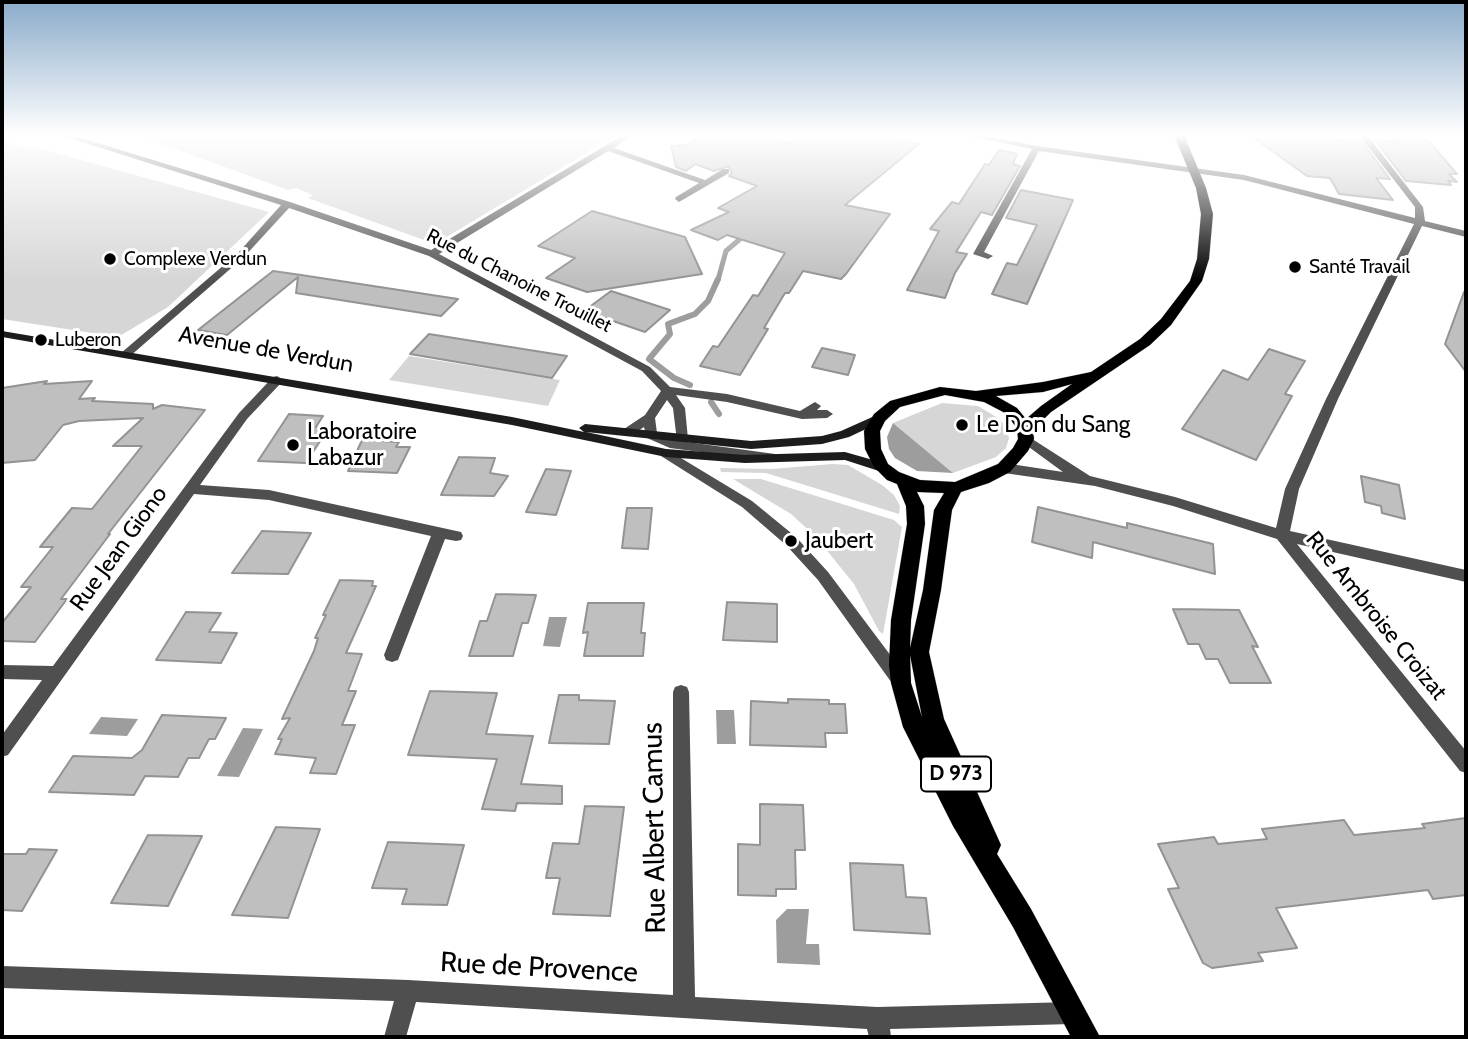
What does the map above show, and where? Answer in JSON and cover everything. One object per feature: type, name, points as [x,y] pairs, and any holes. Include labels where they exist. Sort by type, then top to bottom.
[{"type":"main road","points":[[1026,434],[1012,411],[998,401],[975,394],[945,390],[895,404],[879,418],[872,431],[873,449],[882,467],[904,481],[932,488],[955,488],[983,479],[1004,468],[1020,451],[1026,434],[1046,410],[1145,342],[1166,322],[1196,281],[1203,259],[1207,214],[1199,183]]},
{"type":"main road","name":"Avenue de Verdun","points":[[2,334],[521,423],[666,453],[717,458],[845,456],[882,467]]},
{"type":"main road","points":[[975,394],[1043,387],[1095,374]]},
{"type":"main road","name":"Avenue de Verdun","points":[[521,423],[751,445],[797,443],[845,434],[879,418]]},
{"type":"main road","name":"D 973","points":[[904,481],[915,506],[916,524],[901,620],[901,683],[914,727],[961,818],[1022,918]]},
{"type":"main road","name":"D 973","points":[[955,488],[943,510],[932,590],[919,652],[925,693],[942,742],[1022,918],[1086,1037]]},
{"type":"street","name":"Rue du Chanoine Trouillet","points":[[221,183],[432,254],[629,359],[646,369],[667,390],[679,408],[682,439]]},
{"type":"street","points":[[432,254],[548,183]]},
{"type":"street","points":[[679,199],[705,183]]},
{"type":"street","points":[[988,256],[978,254],[1017,183]]},
{"type":"street","points":[[1266,183],[1466,234]]},
{"type":"street","points":[[1401,183],[1419,207],[1420,221]]},
{"type":"street","points":[[125,355],[241,255],[287,204]]},
{"type":"street","name":"Rue Ambroise Croizat","points":[[1420,221],[1332,399],[1292,489],[1282,535],[1466,765]]},
{"type":"street","name":"Rue Jean Giono","points":[[2,749],[243,416],[277,380]]},
{"type":"street","points":[[628,432],[649,418],[667,390],[727,398],[803,415],[827,414]]},
{"type":"street","points":[[803,415],[814,406]]},
{"type":"street","points":[[649,418],[651,435],[670,444],[782,459]]},
{"type":"street","points":[[1026,434],[1070,470],[1095,481]]},
{"type":"street","points":[[666,453],[747,504],[791,541],[823,576],[901,683]]},
{"type":"street","points":[[1004,468],[1095,481],[1282,535],[1466,576]]},
{"type":"street","points":[[192,489],[269,495],[456,536]]},
{"type":"street","points":[[393,655],[440,532]]},
{"type":"street","points":[[2,672],[57,673]]},
{"type":"street","name":"Rue Albert Camus","points":[[681,692],[684,1006]]},
{"type":"street","name":"Rue de Provence","points":[[2,977],[408,991],[684,1006],[878,1028],[1072,1013]]},
{"type":"street","points":[[395,1037],[408,991]]},
{"type":"shaded area","name":"Complexe Verdun","points":[[2,183],[166,183],[269,212],[168,307],[118,337],[2,319]]},
{"type":"shaded area","points":[[270,183],[535,183],[435,244],[308,198],[311,194],[296,188],[288,190]]},
{"type":"shaded area","points":[[409,356],[560,380],[548,406],[389,380]]},
{"type":"shaded area","points":[[942,403],[978,406],[998,418],[1006,427],[1009,438],[1006,448],[996,457],[953,473],[893,423]]},
{"type":"shaded area","points":[[893,423],[953,473],[917,471],[895,458],[889,449],[887,437]]},
{"type":"shaded area","points":[[848,465],[882,485],[894,495],[900,506],[899,514],[766,473],[721,472],[720,468],[771,469]]},
{"type":"shaded area","points":[[733,479],[761,479],[894,520],[902,527],[883,634],[854,584],[816,537],[791,514]]},
{"type":"shaded area","points":[[549,617],[567,617],[560,647],[543,646]]},
{"type":"shaded area","points":[[716,710],[734,710],[736,744],[717,744]]},
{"type":"shaded area","points":[[101,717],[138,719],[127,736],[89,734]]},
{"type":"shaded area","points":[[243,728],[263,729],[239,777],[217,776]]},
{"type":"shaded area","points":[[787,909],[809,909],[806,944],[819,944],[820,965],[777,963],[776,920]]},
{"type":"building","points":[[750,183],[871,183],[845,205],[890,214],[841,279],[803,271],[789,293],[785,293],[764,328],[768,329],[740,375],[700,366],[713,346],[718,347],[753,295],[758,296],[785,253],[727,235],[718,240],[691,230],[729,212],[718,208],[757,186]]},
{"type":"building","points":[[972,183],[1010,183],[992,215],[981,212],[956,252],[967,254],[955,273],[945,298],[907,290],[939,231],[930,229],[952,202],[959,204]]},
{"type":"building","points":[[1333,183],[1380,183],[1393,200],[1339,194]]},
{"type":"building","points":[[1021,190],[1073,200],[1027,304],[992,294],[1007,263],[1017,265],[1037,225],[1006,218]]},
{"type":"building","points":[[592,211],[685,237],[702,274],[587,292],[546,278],[575,258],[538,246]]},
{"type":"building","points":[[273,271],[458,299],[441,316],[296,293],[298,277],[227,335],[198,330]]},
{"type":"building","points":[[611,291],[670,310],[645,332],[584,311]]},
{"type":"building","points":[[1464,292],[1466,293],[1466,372],[1445,344]]},
{"type":"building","points":[[429,334],[567,356],[552,378],[410,354]]},
{"type":"building","points":[[822,348],[855,355],[848,375],[812,367]]},
{"type":"building","points":[[1269,349],[1305,361],[1285,394],[1292,396],[1256,460],[1182,429],[1223,370],[1248,380]]},
{"type":"building","points":[[47,381],[44,384],[92,381],[79,399],[153,404],[153,409],[162,405],[205,410],[108,534],[61,599],[67,599],[35,642],[2,641],[2,623],[31,587],[21,587],[53,547],[40,547],[72,508],[92,509],[142,446],[113,446],[143,418],[79,421],[63,425],[35,460],[2,463],[2,388]]},
{"type":"building","name":"Laboratoire Labazur","points":[[289,414],[323,416],[316,427],[329,427],[306,463],[258,461]]},
{"type":"building","points":[[362,440],[399,442],[396,447],[410,447],[397,473],[348,471]]},
{"type":"building","points":[[459,457],[495,458],[490,473],[508,476],[494,496],[441,495]]},
{"type":"building","points":[[546,469],[571,471],[556,515],[526,512]]},
{"type":"building","points":[[1361,476],[1399,485],[1405,519],[1382,513],[1381,506],[1365,502]]},
{"type":"building","points":[[1038,507],[1127,528],[1127,523],[1213,544],[1215,574],[1093,542],[1092,558],[1032,542]]},
{"type":"building","points":[[627,508],[652,508],[648,549],[622,548]]},
{"type":"building","points":[[262,531],[311,533],[288,574],[232,573]]},
{"type":"building","points":[[340,580],[373,581],[372,586],[376,586],[346,653],[362,654],[348,691],[356,691],[342,725],[355,725],[336,774],[310,773],[316,758],[275,754],[282,739],[278,739],[290,718],[282,719],[314,651],[318,638],[315,638],[326,615],[323,615]]},
{"type":"building","points":[[496,594],[536,595],[528,623],[522,623],[513,656],[469,656],[480,621],[487,621]]},
{"type":"building","points":[[727,602],[777,604],[777,642],[723,640]]},
{"type":"building","points":[[588,603],[644,603],[641,633],[645,633],[643,656],[584,656],[588,632],[583,633]]},
{"type":"building","points":[[1173,609],[1239,610],[1258,647],[1252,646],[1271,683],[1230,683],[1218,659],[1206,659],[1199,644],[1188,644]]},
{"type":"building","points":[[186,612],[221,613],[209,632],[237,633],[221,663],[156,660]]},
{"type":"building","points":[[430,691],[497,693],[486,734],[533,736],[521,784],[562,786],[562,804],[517,803],[515,811],[482,809],[497,759],[408,755]]},
{"type":"building","points":[[559,695],[579,695],[579,700],[615,701],[609,744],[549,743]]},
{"type":"building","points":[[788,699],[829,700],[829,704],[845,704],[847,733],[825,733],[826,747],[750,745],[751,701],[788,703]]},
{"type":"building","points":[[162,715],[226,718],[215,739],[209,739],[199,758],[188,758],[178,777],[145,776],[134,795],[49,792],[73,756],[132,758],[142,750]]},
{"type":"building","points":[[760,804],[803,805],[805,850],[795,850],[796,889],[776,889],[776,896],[738,895],[738,844],[760,845]]},
{"type":"building","points":[[585,806],[624,807],[610,916],[553,914],[560,878],[546,878],[553,843],[579,844]]},
{"type":"building","points":[[1466,818],[1466,895],[1433,899],[1428,890],[1276,908],[1297,948],[1258,953],[1263,961],[1212,968],[1203,963],[1168,889],[1179,888],[1158,844],[1214,837],[1218,844],[1267,839],[1262,829],[1344,820],[1354,835],[1425,828],[1422,824]]},
{"type":"building","points":[[276,827],[320,829],[288,918],[232,915]]},
{"type":"building","points":[[148,835],[202,836],[168,906],[111,903]]},
{"type":"building","points":[[388,842],[464,845],[447,905],[402,904],[407,889],[372,888]]},
{"type":"building","points":[[29,849],[57,850],[22,911],[2,910],[2,854],[26,854]]},
{"type":"building","points":[[850,863],[903,865],[906,897],[926,898],[930,934],[854,930]]},
{"type":"waterway","points":[[718,280],[726,251],[747,233]]},
{"type":"waterway","points":[[690,385],[674,378],[649,359],[670,334],[668,324],[695,314],[708,301],[718,279]]},
{"type":"waterway","points":[[711,402],[719,414]]},
{"type":"place","name":"Complexe Verdun","points":[[110,259]]},
{"type":"place","name":"Santé Travail","points":[[1295,267]]},
{"type":"place","name":"Luberon","points":[[41,340]]},
{"type":"place","name":"Le Don du Sang","points":[[962,425]]},
{"type":"place","name":"Laboratoire Labazur","points":[[293,445]]},
{"type":"place","name":"Jaubert","points":[[791,541]]}]
